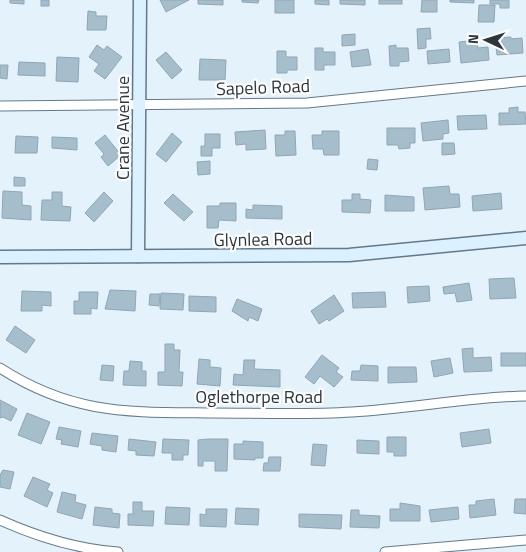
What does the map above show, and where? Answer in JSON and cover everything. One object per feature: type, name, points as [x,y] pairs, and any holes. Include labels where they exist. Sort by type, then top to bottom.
[{"type":"street","name":"Crane Avenue","points":[[138,256],[140,0]]},
{"type":"street","name":"Sapelo Road","points":[[0,106],[307,103],[526,81]]},
{"type":"street","name":"Glynlea Road","points":[[0,257],[349,255],[526,238]]},
{"type":"street","name":"Oglethorpe Road","points":[[0,368],[36,388],[64,399],[92,407],[129,412],[350,412],[526,396]]},
{"type":"street","points":[[0,520],[43,537],[87,550],[118,552]]},
{"type":"street","points":[[385,552],[526,540]]},
{"type":"building","points":[[10,0],[24,0],[24,4],[10,3]]},
{"type":"building","points":[[41,0],[49,0],[49,6],[41,6]]},
{"type":"building","points":[[160,0],[189,0],[166,12]]},
{"type":"building","points":[[198,0],[223,0],[223,5],[198,4]]},
{"type":"building","points":[[242,0],[259,0],[258,3],[242,2]]},
{"type":"building","points":[[275,0],[294,0],[294,13],[275,13]]},
{"type":"building","points":[[315,0],[329,0],[329,5],[315,4]]},
{"type":"building","points":[[340,0],[365,0],[365,5],[340,4]]},
{"type":"building","points":[[379,0],[402,0],[402,4],[379,4]]},
{"type":"building","points":[[422,0],[437,0],[437,12],[421,12]]},
{"type":"building","points":[[450,0],[474,0],[474,3],[450,2]]},
{"type":"building","points":[[490,0],[509,0],[509,8],[500,8],[500,4],[490,4]]},
{"type":"building","points":[[479,5],[495,5],[494,22],[478,22]]},
{"type":"building","points":[[88,11],[96,12],[96,16],[107,16],[106,30],[87,30]]},
{"type":"building","points":[[430,28],[431,39],[426,39],[426,48],[418,49],[417,29]]},
{"type":"building","points":[[355,34],[355,45],[342,46],[342,35]]},
{"type":"building","points":[[511,37],[511,39],[522,38],[523,53],[497,55],[495,38]]},
{"type":"building","points":[[477,40],[478,48],[488,47],[489,60],[461,63],[459,42]]},
{"type":"building","points":[[97,45],[104,50],[107,46],[122,57],[105,79],[94,71],[99,64],[89,57]]},
{"type":"building","points":[[396,45],[396,48],[408,48],[409,61],[399,62],[399,66],[390,66],[389,46]]},
{"type":"building","points":[[315,48],[323,48],[323,52],[335,52],[335,65],[324,65],[324,70],[315,70]]},
{"type":"building","points":[[368,49],[371,65],[352,67],[350,52]]},
{"type":"building","points":[[449,49],[450,62],[428,64],[427,51]]},
{"type":"building","points":[[277,51],[286,51],[286,57],[297,57],[297,70],[277,73]]},
{"type":"building","points":[[166,52],[182,70],[172,79],[156,60]]},
{"type":"building","points":[[57,57],[79,58],[78,82],[56,81]]},
{"type":"building","points":[[200,59],[226,60],[225,80],[199,80]]},
{"type":"building","points":[[19,62],[45,63],[45,76],[18,75]]},
{"type":"building","points":[[0,65],[8,65],[7,79],[0,78]]},
{"type":"building","points":[[518,107],[518,112],[525,112],[526,124],[499,125],[499,113],[509,113],[509,108]]},
{"type":"building","points":[[486,115],[487,129],[458,130],[457,116]]},
{"type":"building","points":[[448,120],[449,133],[443,134],[443,139],[423,141],[421,123]]},
{"type":"building","points":[[387,128],[415,128],[415,143],[410,143],[410,148],[399,149],[398,145],[387,145]]},
{"type":"building","points":[[265,130],[266,149],[246,150],[246,144],[236,145],[235,132]]},
{"type":"building","points":[[285,131],[295,131],[296,155],[276,156],[275,135],[285,135]]},
{"type":"building","points":[[322,131],[339,131],[339,155],[324,155],[323,149],[313,149],[312,135],[322,135]]},
{"type":"building","points":[[172,133],[182,142],[166,162],[156,154]]},
{"type":"building","points":[[205,134],[220,134],[220,148],[212,148],[212,156],[201,156],[201,146],[205,146]]},
{"type":"building","points":[[105,135],[121,155],[108,166],[101,157],[104,154],[95,143]]},
{"type":"building","points":[[16,136],[38,137],[37,153],[15,153]]},
{"type":"building","points":[[52,137],[77,138],[77,150],[52,148]]},
{"type":"building","points":[[442,143],[454,143],[455,154],[442,155]]},
{"type":"building","points":[[368,159],[378,160],[377,170],[367,169]]},
{"type":"building","points":[[210,161],[210,174],[198,175],[197,162]]},
{"type":"building","points":[[14,177],[25,178],[25,186],[14,186]]},
{"type":"building","points":[[449,186],[450,194],[459,194],[460,207],[425,210],[423,188]]},
{"type":"building","points":[[3,191],[22,192],[22,205],[31,206],[31,220],[2,218]]},
{"type":"building","points":[[52,192],[62,192],[62,206],[71,207],[70,221],[41,220],[42,200],[52,200]]},
{"type":"building","points":[[104,192],[113,201],[94,222],[85,213]]},
{"type":"building","points":[[501,193],[502,209],[473,211],[472,196]]},
{"type":"building","points":[[173,194],[193,212],[184,221],[164,203]]},
{"type":"building","points":[[352,194],[360,194],[360,199],[371,200],[370,213],[342,212],[342,200],[352,200]]},
{"type":"building","points":[[385,195],[414,197],[414,211],[385,211]]},
{"type":"building","points":[[220,203],[236,203],[236,221],[219,220],[218,228],[207,228],[207,206],[220,206]]},
{"type":"building","points":[[253,205],[282,206],[282,219],[246,218],[246,209],[253,210]]},
{"type":"building","points":[[514,278],[516,298],[490,299],[489,279]]},
{"type":"building","points":[[469,283],[472,300],[457,302],[455,293],[444,294],[443,287]]},
{"type":"building","points":[[429,286],[430,301],[408,303],[407,287]]},
{"type":"building","points":[[110,290],[136,291],[135,311],[105,309]]},
{"type":"building","points":[[22,291],[51,292],[51,306],[42,305],[42,311],[21,311]]},
{"type":"building","points":[[79,292],[98,292],[97,309],[91,308],[91,314],[74,314],[74,301],[79,301]]},
{"type":"building","points":[[385,292],[386,307],[353,308],[352,293]]},
{"type":"building","points":[[161,293],[184,294],[183,310],[160,309]]},
{"type":"building","points":[[150,294],[160,294],[159,306],[149,305]]},
{"type":"building","points":[[334,295],[344,311],[329,321],[327,319],[319,324],[311,311]]},
{"type":"building","points":[[189,296],[216,297],[216,312],[189,311]]},
{"type":"building","points":[[237,299],[262,309],[258,321],[249,317],[248,321],[232,311]]},
{"type":"building","points":[[15,326],[35,340],[26,353],[6,340]]},
{"type":"building","points":[[165,344],[174,344],[174,350],[180,350],[179,372],[183,372],[182,386],[158,385],[158,372],[165,372]]},
{"type":"building","points":[[473,348],[473,358],[491,357],[492,371],[464,372],[462,349]]},
{"type":"building","points":[[501,353],[526,353],[526,366],[501,366]]},
{"type":"building","points":[[322,355],[339,368],[336,372],[343,377],[334,387],[320,376],[314,384],[305,377]]},
{"type":"building","points":[[450,358],[453,373],[434,377],[431,361]]},
{"type":"building","points":[[199,359],[210,360],[210,367],[221,368],[220,386],[197,384]]},
{"type":"building","points":[[244,360],[255,360],[254,369],[280,370],[280,387],[233,385],[234,374],[243,375]]},
{"type":"building","points":[[130,361],[142,362],[142,371],[146,371],[146,386],[123,385],[124,371],[129,371]]},
{"type":"building","points":[[102,365],[114,366],[113,381],[100,380]]},
{"type":"building","points":[[361,365],[378,366],[378,381],[351,380],[352,371],[360,371]]},
{"type":"building","points":[[388,367],[416,367],[417,382],[388,383]]},
{"type":"building","points":[[0,400],[17,409],[11,421],[3,417],[0,418]]},
{"type":"building","points":[[27,413],[50,422],[41,444],[18,435]]},
{"type":"building","points":[[59,427],[81,431],[78,447],[61,444],[62,440],[56,439]]},
{"type":"building","points":[[489,429],[491,443],[462,447],[460,433]]},
{"type":"building","points":[[92,433],[118,436],[116,452],[102,450],[102,446],[90,444]]},
{"type":"building","points":[[387,437],[406,437],[406,456],[394,456],[394,452],[387,452]]},
{"type":"building","points":[[129,439],[156,442],[154,456],[136,455],[136,451],[128,450]]},
{"type":"building","points":[[163,439],[189,440],[188,455],[183,455],[183,460],[172,460],[172,453],[162,453]]},
{"type":"building","points":[[228,439],[227,471],[215,471],[215,461],[203,461],[203,466],[198,466],[198,440]]},
{"type":"building","points":[[357,440],[379,441],[379,454],[357,453]]},
{"type":"building","points":[[243,441],[263,442],[263,458],[255,458],[255,460],[234,459],[234,444],[243,444]]},
{"type":"building","points":[[313,444],[327,445],[325,466],[311,465]]},
{"type":"building","points":[[269,457],[281,457],[280,471],[263,471],[264,463],[268,463]]},
{"type":"building","points":[[3,470],[14,472],[10,489],[0,487],[0,475]]},
{"type":"building","points":[[33,477],[50,484],[47,490],[53,493],[47,507],[24,496]]},
{"type":"building","points":[[62,492],[76,495],[75,502],[86,505],[82,519],[57,512]]},
{"type":"building","points":[[494,499],[496,515],[470,518],[469,505],[476,505],[476,501]]},
{"type":"building","points":[[515,499],[526,499],[526,514],[514,513]]},
{"type":"building","points":[[133,502],[142,502],[142,511],[154,511],[153,526],[128,525],[128,514],[133,514]]},
{"type":"building","points":[[400,503],[420,506],[420,521],[390,521],[390,509],[400,509]]},
{"type":"building","points":[[95,507],[112,509],[112,513],[120,514],[119,528],[93,525]]},
{"type":"building","points":[[166,507],[190,508],[189,525],[165,524]]},
{"type":"building","points":[[458,507],[459,519],[431,522],[429,510]]},
{"type":"building","points":[[236,508],[259,509],[258,525],[235,524]]},
{"type":"building","points":[[206,509],[227,509],[226,527],[200,526],[200,514],[206,515]]},
{"type":"building","points":[[351,510],[359,510],[359,515],[380,516],[379,528],[350,527]]},
{"type":"building","points":[[299,514],[342,515],[341,529],[299,527]]}]
